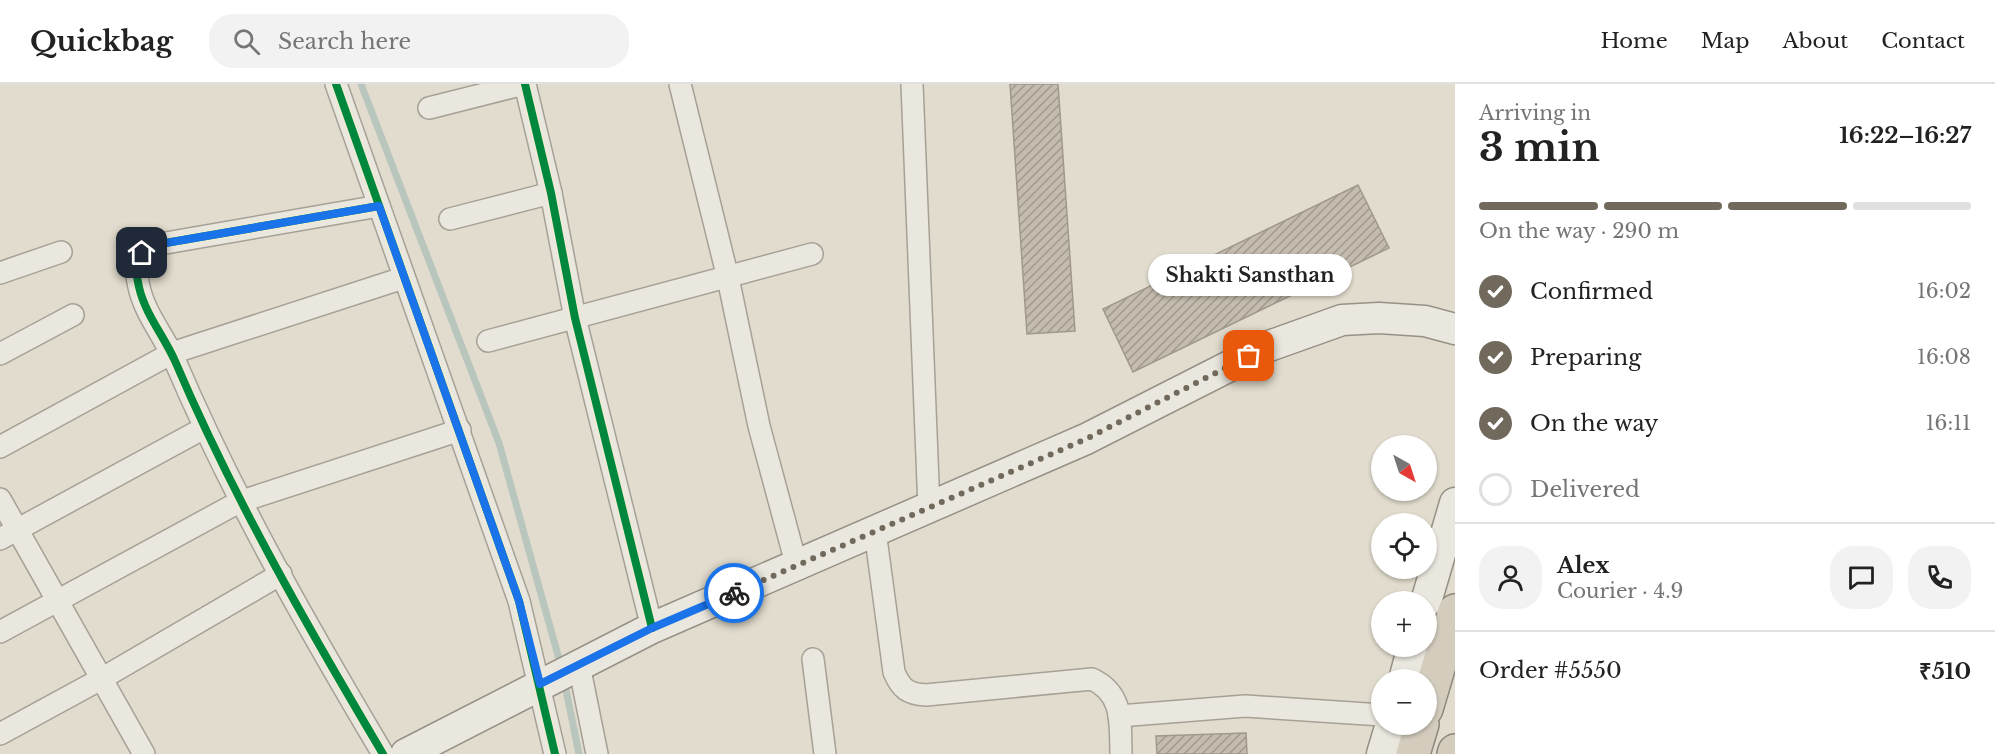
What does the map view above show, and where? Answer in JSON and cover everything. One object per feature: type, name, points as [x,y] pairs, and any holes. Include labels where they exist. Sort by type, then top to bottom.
[{"type":"highway","points":[[1437,672],[1455,611]]},
{"type":"highway","points":[[1413,754],[1419,735]]},
{"type":"main road","points":[[406,754],[652,628],[797,567],[1086,439],[1269,346],[1342,320],[1379,318],[1413,320],[1455,329]]},
{"type":"main road","points":[[1429,591],[1455,503]]},
{"type":"main road","points":[[1382,754],[1388,735]]},
{"type":"street","points":[[336,84],[519,601],[555,754]]},
{"type":"street","points":[[429,108],[524,84],[551,193],[575,318],[652,628]]},
{"type":"street","points":[[680,84],[728,278],[759,426],[797,567]]},
{"type":"street","points":[[912,84],[928,508]]},
{"type":"street","points":[[450,219],[551,193]]},
{"type":"street","points":[[379,206],[154,245],[142,253],[137,267],[139,288],[149,312],[172,353],[239,502],[329,664],[383,754]]},
{"type":"street","points":[[0,273],[61,252]]},
{"type":"street","points":[[488,341],[812,254]]},
{"type":"street","points":[[0,447],[172,353],[404,278]]},
{"type":"street","points":[[0,354],[73,315]]},
{"type":"street","points":[[8,534],[204,428]]},
{"type":"street","points":[[0,632],[239,502],[460,430]]},
{"type":"street","points":[[0,499],[8,534],[57,600],[144,754]]},
{"type":"street","points":[[875,531],[894,672],[900,685],[911,694],[926,695],[1092,679],[1106,686],[1115,699],[1119,716],[1121,754]]},
{"type":"street","points":[[0,734],[101,679],[281,574]]},
{"type":"street","points":[[813,659],[825,754]]},
{"type":"street","points":[[579,665],[597,754]]},
{"type":"street","points":[[1119,716],[1245,706],[1371,714]]},
{"type":"building","points":[[1010,84],[1058,84],[1075,331],[1027,334]]},
{"type":"building","points":[[1358,185],[1389,248],[1133,372],[1103,309]]},
{"type":"building","points":[[1246,733],[1247,754],[1157,754],[1156,736]]},
{"type":"waterway","points":[[361,84],[499,443],[559,659]]},
{"type":"waterway","points":[[565,685],[579,754]]},
{"type":"cycle path","points":[[336,84],[519,601],[555,754]]},
{"type":"cycle path","points":[[525,84],[551,193],[575,318],[652,628]]},
{"type":"cycle path","points":[[379,206],[154,245],[141,258],[137,274],[142,297],[150,316],[171,352],[197,412],[246,511],[299,609],[383,754]]},
{"type":"way so far","points":[[734,593],[1086,439],[1249,356]]},
{"type":"place","name":"Shakti Sansthan","points":[[1249,356]]},
{"type":"route","points":[[142,253],[154,245],[379,206],[519,601],[540,684],[652,628],[734,593]]}]
